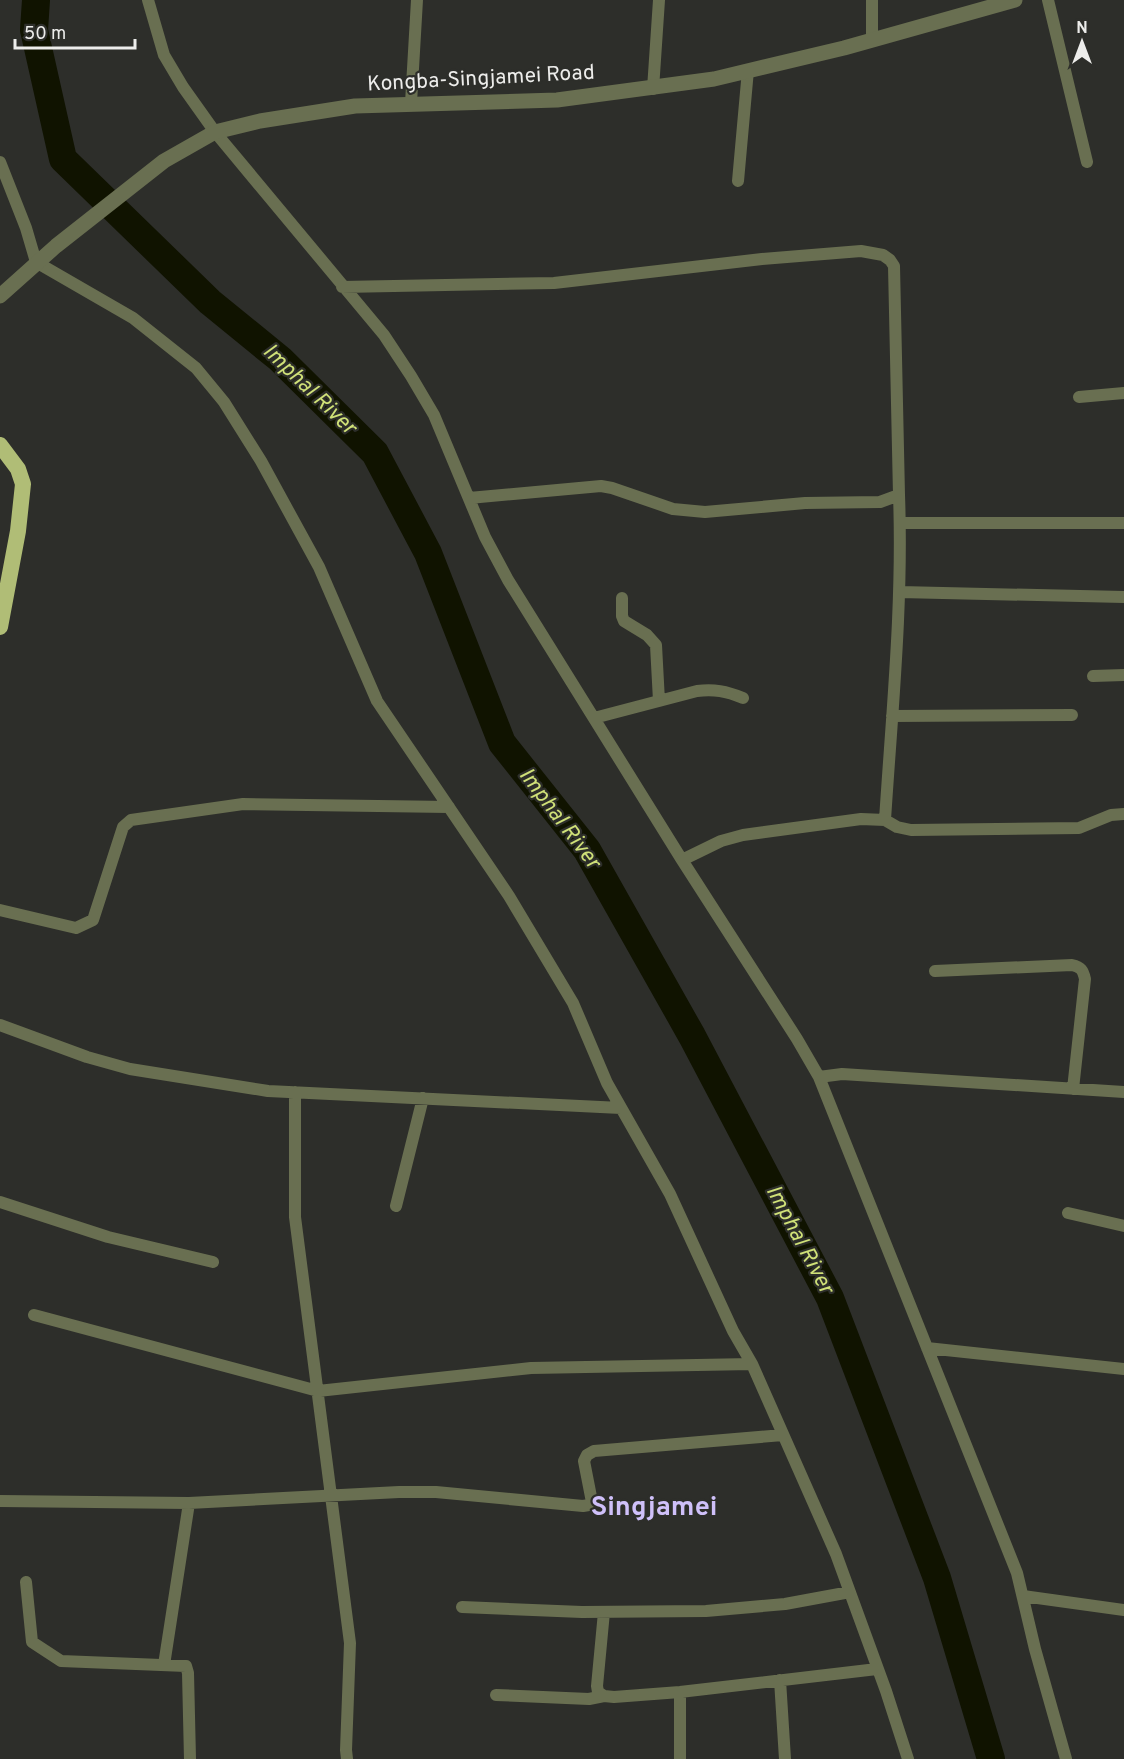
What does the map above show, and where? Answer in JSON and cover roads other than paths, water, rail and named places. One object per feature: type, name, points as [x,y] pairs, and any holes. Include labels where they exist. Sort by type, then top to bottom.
[{"type":"highway","points":[[0,445],[18,469],[23,484],[18,531],[0,627]]},
{"type":"street","points":[[148,0],[164,55],[183,87],[215,132],[384,335],[411,376],[434,415],[485,537],[508,580],[819,1077],[1017,1573],[1035,1649],[1066,1759]]},
{"type":"street","points":[[411,103],[417,0]]},
{"type":"street","points":[[653,89],[659,0]]},
{"type":"street","points":[[872,0],[872,40]]},
{"type":"street","name":"Kongba-Singjamei Road","points":[[0,296],[36,262],[164,161],[215,132],[260,121],[355,106],[557,100],[653,89],[714,79],[872,40],[1015,0]]},
{"type":"street","points":[[1048,0],[1087,162]]},
{"type":"street","points":[[738,181],[748,70]]},
{"type":"street","points":[[0,162],[26,228],[36,262],[133,318],[196,368],[224,402],[261,461],[319,567],[377,701],[509,896],[573,1003],[607,1083],[670,1194],[733,1331],[752,1364],[836,1554],[908,1759]]},
{"type":"street","points":[[342,287],[554,283],[762,259],[861,251],[883,255],[890,260],[895,274],[900,592],[885,820]]},
{"type":"street","points":[[1079,397],[1124,393]]},
{"type":"street","points":[[469,498],[601,486],[673,509],[705,512],[805,503],[880,502],[899,495]]},
{"type":"street","points":[[900,523],[1124,523]]},
{"type":"street","points":[[900,592],[1124,597]]},
{"type":"street","points":[[622,597],[624,621],[647,635],[656,645],[659,701]]},
{"type":"street","points":[[1093,676],[1124,675]]},
{"type":"street","points":[[594,718],[712,689],[727,691],[743,698]]},
{"type":"street","points":[[892,716],[1072,715]]},
{"type":"street","points":[[0,910],[76,928],[93,920],[123,827],[131,820],[243,804],[450,807]]},
{"type":"street","points":[[682,860],[721,841],[743,835],[861,819],[885,820],[897,827],[911,830],[1079,828],[1111,815],[1124,814]]},
{"type":"street","points":[[935,971],[1072,965],[1079,967],[1085,979],[1072,1089]]},
{"type":"street","points":[[0,1025],[87,1057],[130,1069],[268,1091],[621,1108]]},
{"type":"street","points":[[819,1077],[842,1074],[1124,1092]]},
{"type":"street","points":[[295,1092],[295,1217],[350,1643],[347,1759]]},
{"type":"street","points":[[396,1206],[423,1098]]},
{"type":"street","points":[[0,1202],[108,1237],[213,1262]]},
{"type":"street","points":[[1068,1213],[1124,1226]]},
{"type":"street","points":[[34,1315],[318,1391],[531,1368],[752,1364]]},
{"type":"street","points":[[927,1348],[1124,1369]]},
{"type":"street","points":[[0,1501],[189,1503],[436,1492],[589,1505],[592,1502],[592,1496],[584,1461],[586,1455],[594,1451],[783,1435]]},
{"type":"street","points":[[164,1665],[189,1503]]},
{"type":"street","points":[[26,1582],[32,1642],[56,1659],[181,1665],[188,1669],[189,1759]]},
{"type":"street","points":[[462,1606],[604,1612],[717,1610],[785,1604],[850,1592]]},
{"type":"street","points":[[1023,1596],[1124,1610]]},
{"type":"street","points":[[604,1612],[597,1686],[598,1692],[604,1696]]},
{"type":"street","points":[[496,1695],[589,1699],[604,1696],[680,1692],[878,1669]]},
{"type":"street","points":[[780,1680],[784,1759]]},
{"type":"street","points":[[680,1692],[680,1759]]},
{"type":"waterway","name":"Imphal River","points":[[36,0],[34,30],[63,159],[210,302],[280,359],[375,453],[428,553],[502,743],[587,850],[692,1036],[830,1298],[937,1578],[991,1759]]},
{"type":"district","name":"Singjamei","points":[[654,1508]]}]
